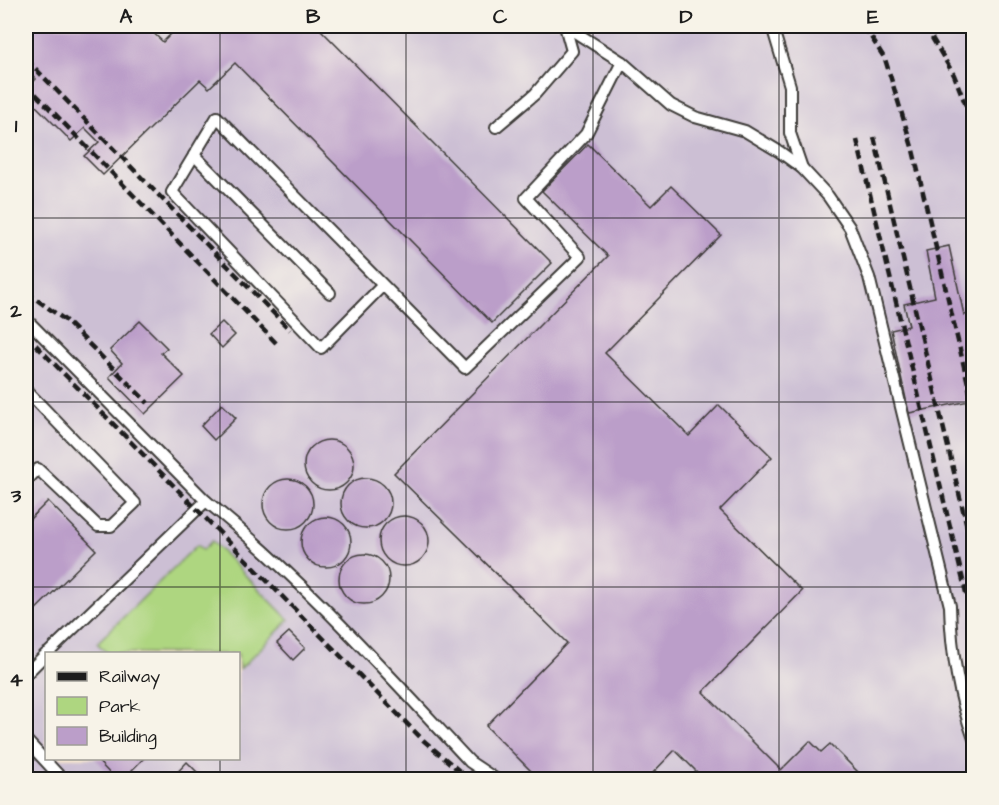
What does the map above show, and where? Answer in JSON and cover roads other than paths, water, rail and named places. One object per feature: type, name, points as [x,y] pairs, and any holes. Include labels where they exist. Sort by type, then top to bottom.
[{"type":"lane","points":[[566,26],[622,62],[671,105],[695,117],[745,132],[780,152],[802,168],[828,196],[850,228],[870,277],[950,606],[953,643],[966,718],[974,739]]},
{"type":"lane","points":[[496,127],[535,94],[572,51],[566,26]]},
{"type":"lane","points":[[772,26],[790,86],[790,133],[802,168]]},
{"type":"lane","points":[[383,285],[321,348],[172,192],[217,117],[383,285],[465,368],[580,257],[526,198],[586,134],[622,62]]},
{"type":"lane","points":[[194,155],[330,293]]},
{"type":"lane","points":[[26,319],[206,501],[298,580],[470,762],[497,780]]},
{"type":"lane","points":[[26,390],[135,503],[111,526],[98,526],[38,468],[26,481]]},
{"type":"lane","points":[[49,652],[206,501]]},
{"type":"lane","points":[[26,674],[45,656]]},
{"type":"lane","points":[[26,740],[63,780]]},
{"type":"railway","points":[[864,26],[885,59],[913,150],[974,409]]},
{"type":"railway","points":[[925,26],[954,75],[974,126]]},
{"type":"railway","points":[[26,59],[290,330]]},
{"type":"railway","points":[[26,84],[278,345]]},
{"type":"railway","points":[[874,137],[974,556]]},
{"type":"railway","points":[[857,140],[974,626]]},
{"type":"railway","points":[[26,292],[65,320],[148,403]]},
{"type":"railway","points":[[26,335],[423,740],[470,780]]}]
